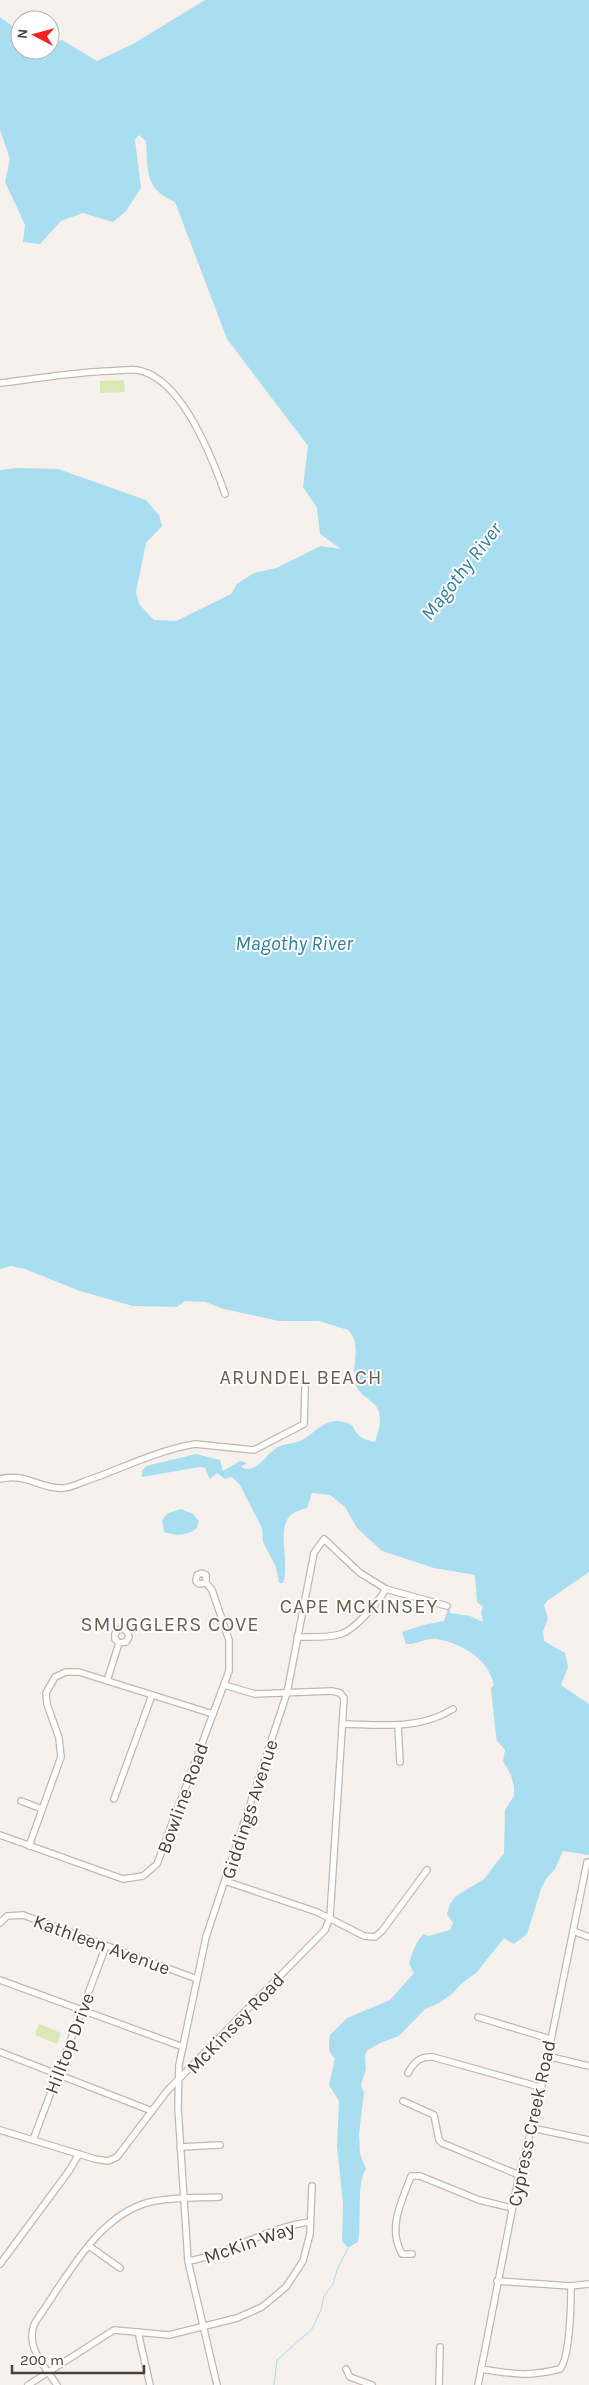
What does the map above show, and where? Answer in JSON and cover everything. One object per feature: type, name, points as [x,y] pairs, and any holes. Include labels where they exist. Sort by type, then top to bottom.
[{"type":"street","points":[[0,383],[102,371],[136,370],[148,373],[165,385],[188,411],[216,468],[225,494]]},
{"type":"street","points":[[0,1479],[23,1477],[63,1488],[148,1456],[195,1444],[254,1450],[304,1424],[305,1388]]},
{"type":"street","name":"Giddings Avenue","points":[[178,2080],[205,1941],[287,1693],[312,1557],[316,1548],[324,1539],[360,1573],[386,1589]]},
{"type":"street","name":"Bowline Road","points":[[0,1835],[117,1878],[133,1879],[148,1873],[160,1857],[224,1685],[230,1661],[229,1641],[212,1591],[206,1582]]},
{"type":"street","points":[[297,1637],[335,1636],[346,1632],[378,1602],[386,1589],[447,1606]]},
{"type":"street","points":[[108,1681],[119,1643]]},
{"type":"street","points":[[29,1846],[61,1755],[59,1738],[46,1698],[51,1681],[61,1674],[72,1671],[213,1714]]},
{"type":"street","points":[[224,1685],[250,1694],[287,1693]]},
{"type":"street","name":"McKinsey Road","points":[[217,2385],[188,2261],[180,2147],[178,2080],[322,1934],[330,1917],[332,1856],[345,1701],[337,1691],[287,1693]]},
{"type":"street","points":[[114,1799],[152,1695]]},
{"type":"street","points":[[344,1724],[398,1725],[434,1720],[453,1709]]},
{"type":"street","points":[[398,1725],[400,1762]]},
{"type":"street","points":[[21,1801],[42,1809]]},
{"type":"street","name":"Cypress Creek Road","points":[[478,2385],[512,2208],[532,2128],[587,1862]]},
{"type":"street","points":[[225,1881],[330,1917],[364,1936],[375,1937],[382,1931],[427,1870]]},
{"type":"street","name":"Kathleen Avenue","points":[[0,1923],[7,1916],[23,1915],[197,1979]]},
{"type":"street","points":[[573,1931],[589,1937]]},
{"type":"street","name":"Hilltop Drive","points":[[33,2140],[106,1946]]},
{"type":"street","points":[[0,1980],[183,2047]]},
{"type":"street","points":[[478,2017],[550,2039]]},
{"type":"street","points":[[0,2052],[152,2110]]},
{"type":"street","points":[[408,2073],[414,2063],[423,2056],[433,2057],[540,2087]]},
{"type":"street","points":[[547,2056],[589,2066]]},
{"type":"street","points":[[0,2130],[78,2154],[102,2160],[112,2160],[117,2157],[152,2110],[178,2080]]},
{"type":"street","points":[[403,2101],[434,2115],[439,2140],[442,2143],[519,2175]]},
{"type":"street","points":[[532,2128],[589,2140]]},
{"type":"street","points":[[180,2147],[220,2145]]},
{"type":"street","points":[[0,2264],[69,2171],[78,2154]]},
{"type":"street","points":[[412,2254],[402,2254],[396,2244],[396,2222],[402,2198],[411,2176],[420,2176],[479,2200],[512,2208]]},
{"type":"street","points":[[28,2385],[108,2332],[118,2329],[162,2336],[237,2318],[262,2308],[286,2288],[303,2261],[309,2240],[312,2186]]},
{"type":"street","points":[[57,2385],[33,2348],[32,2332],[36,2321],[89,2246],[109,2222],[129,2209],[157,2200],[219,2197]]},
{"type":"street","name":"McKin Way","points":[[188,2261],[211,2256],[286,2226],[310,2222]]},
{"type":"street","points":[[89,2246],[120,2268]]},
{"type":"street","points":[[497,2282],[571,2286],[589,2284]]},
{"type":"street","points":[[481,2369],[520,2376],[536,2375],[560,2369],[565,2360],[571,2286]]},
{"type":"street","points":[[138,2332],[150,2385]]},
{"type":"street","points":[[439,2385],[440,2347]]},
{"type":"street","points":[[346,2369],[350,2377],[372,2385]]},
{"type":"green space","points":[[124,380],[125,392],[100,393],[100,381]]},
{"type":"green space","points":[[39,2024],[61,2033],[57,2044],[35,2035]]},
{"type":"water","name":"Magothy River","points":[[205,0],[589,0],[589,1572],[547,1601],[544,1605],[548,1618],[543,1632],[544,1641],[565,1653],[568,1667],[561,1685],[589,1704],[589,1855],[563,1851],[555,1869],[546,1879],[541,1889],[527,1934],[514,1944],[504,1938],[477,1972],[461,1984],[452,1994],[439,2003],[425,2009],[399,2036],[380,2043],[365,2054],[366,2069],[361,2085],[364,2093],[359,2134],[360,2154],[366,2169],[361,2183],[358,2242],[348,2248],[342,2241],[343,2203],[337,2147],[339,2101],[329,2085],[335,2058],[330,2050],[330,2035],[347,2018],[390,2000],[414,1973],[409,1964],[421,1937],[424,1934],[428,1936],[450,1930],[453,1923],[447,1914],[450,1904],[456,1896],[484,1879],[504,1853],[505,1810],[514,1796],[514,1787],[511,1775],[503,1761],[505,1750],[497,1741],[491,1688],[494,1685],[491,1675],[480,1660],[456,1644],[433,1639],[406,1644],[402,1632],[444,1621],[448,1609],[450,1613],[470,1616],[483,1622],[481,1612],[483,1607],[477,1602],[475,1575],[434,1568],[382,1551],[357,1528],[345,1507],[330,1495],[312,1493],[307,1508],[292,1514],[286,1523],[284,1531],[285,1575],[283,1583],[279,1583],[276,1567],[263,1542],[262,1528],[240,1485],[232,1477],[225,1479],[217,1473],[210,1479],[205,1468],[200,1467],[142,1477],[142,1471],[146,1466],[196,1454],[220,1460],[223,1471],[240,1461],[247,1463],[241,1467],[251,1469],[260,1464],[278,1447],[301,1441],[320,1427],[337,1421],[352,1425],[361,1437],[375,1442],[380,1416],[377,1408],[359,1391],[355,1382],[356,1349],[355,1342],[348,1330],[319,1321],[279,1321],[224,1309],[205,1302],[185,1301],[177,1307],[133,1306],[80,1291],[25,1269],[11,1266],[0,1269],[0,470],[17,468],[58,469],[146,500],[159,515],[162,526],[146,543],[136,592],[139,604],[154,620],[176,621],[231,594],[237,584],[254,573],[276,568],[321,546],[341,549],[320,534],[317,508],[303,487],[308,446],[227,339],[175,202],[158,191],[150,178],[146,141],[139,135],[135,140],[141,188],[126,211],[113,222],[83,213],[61,221],[40,244],[23,242],[25,225],[5,182],[10,159],[0,130],[0,17],[10,24],[10,60],[60,60],[60,40],[62,40],[97,61],[133,44]]},
{"type":"water","points":[[181,1509],[193,1514],[199,1521],[197,1528],[189,1533],[181,1534],[164,1532],[162,1520],[168,1513]]},
{"type":"waterway","points":[[274,2385],[277,2360],[312,2329],[321,2310],[324,2296],[333,2284],[337,2270],[348,2248]]},
{"type":"district","name":"ARUNDEL BEACH","points":[[301,1377]]},
{"type":"district","name":"CAPE MCKINSEY","points":[[359,1606]]},
{"type":"district","name":"SMUGGLERS COVE","points":[[170,1624]]}]
